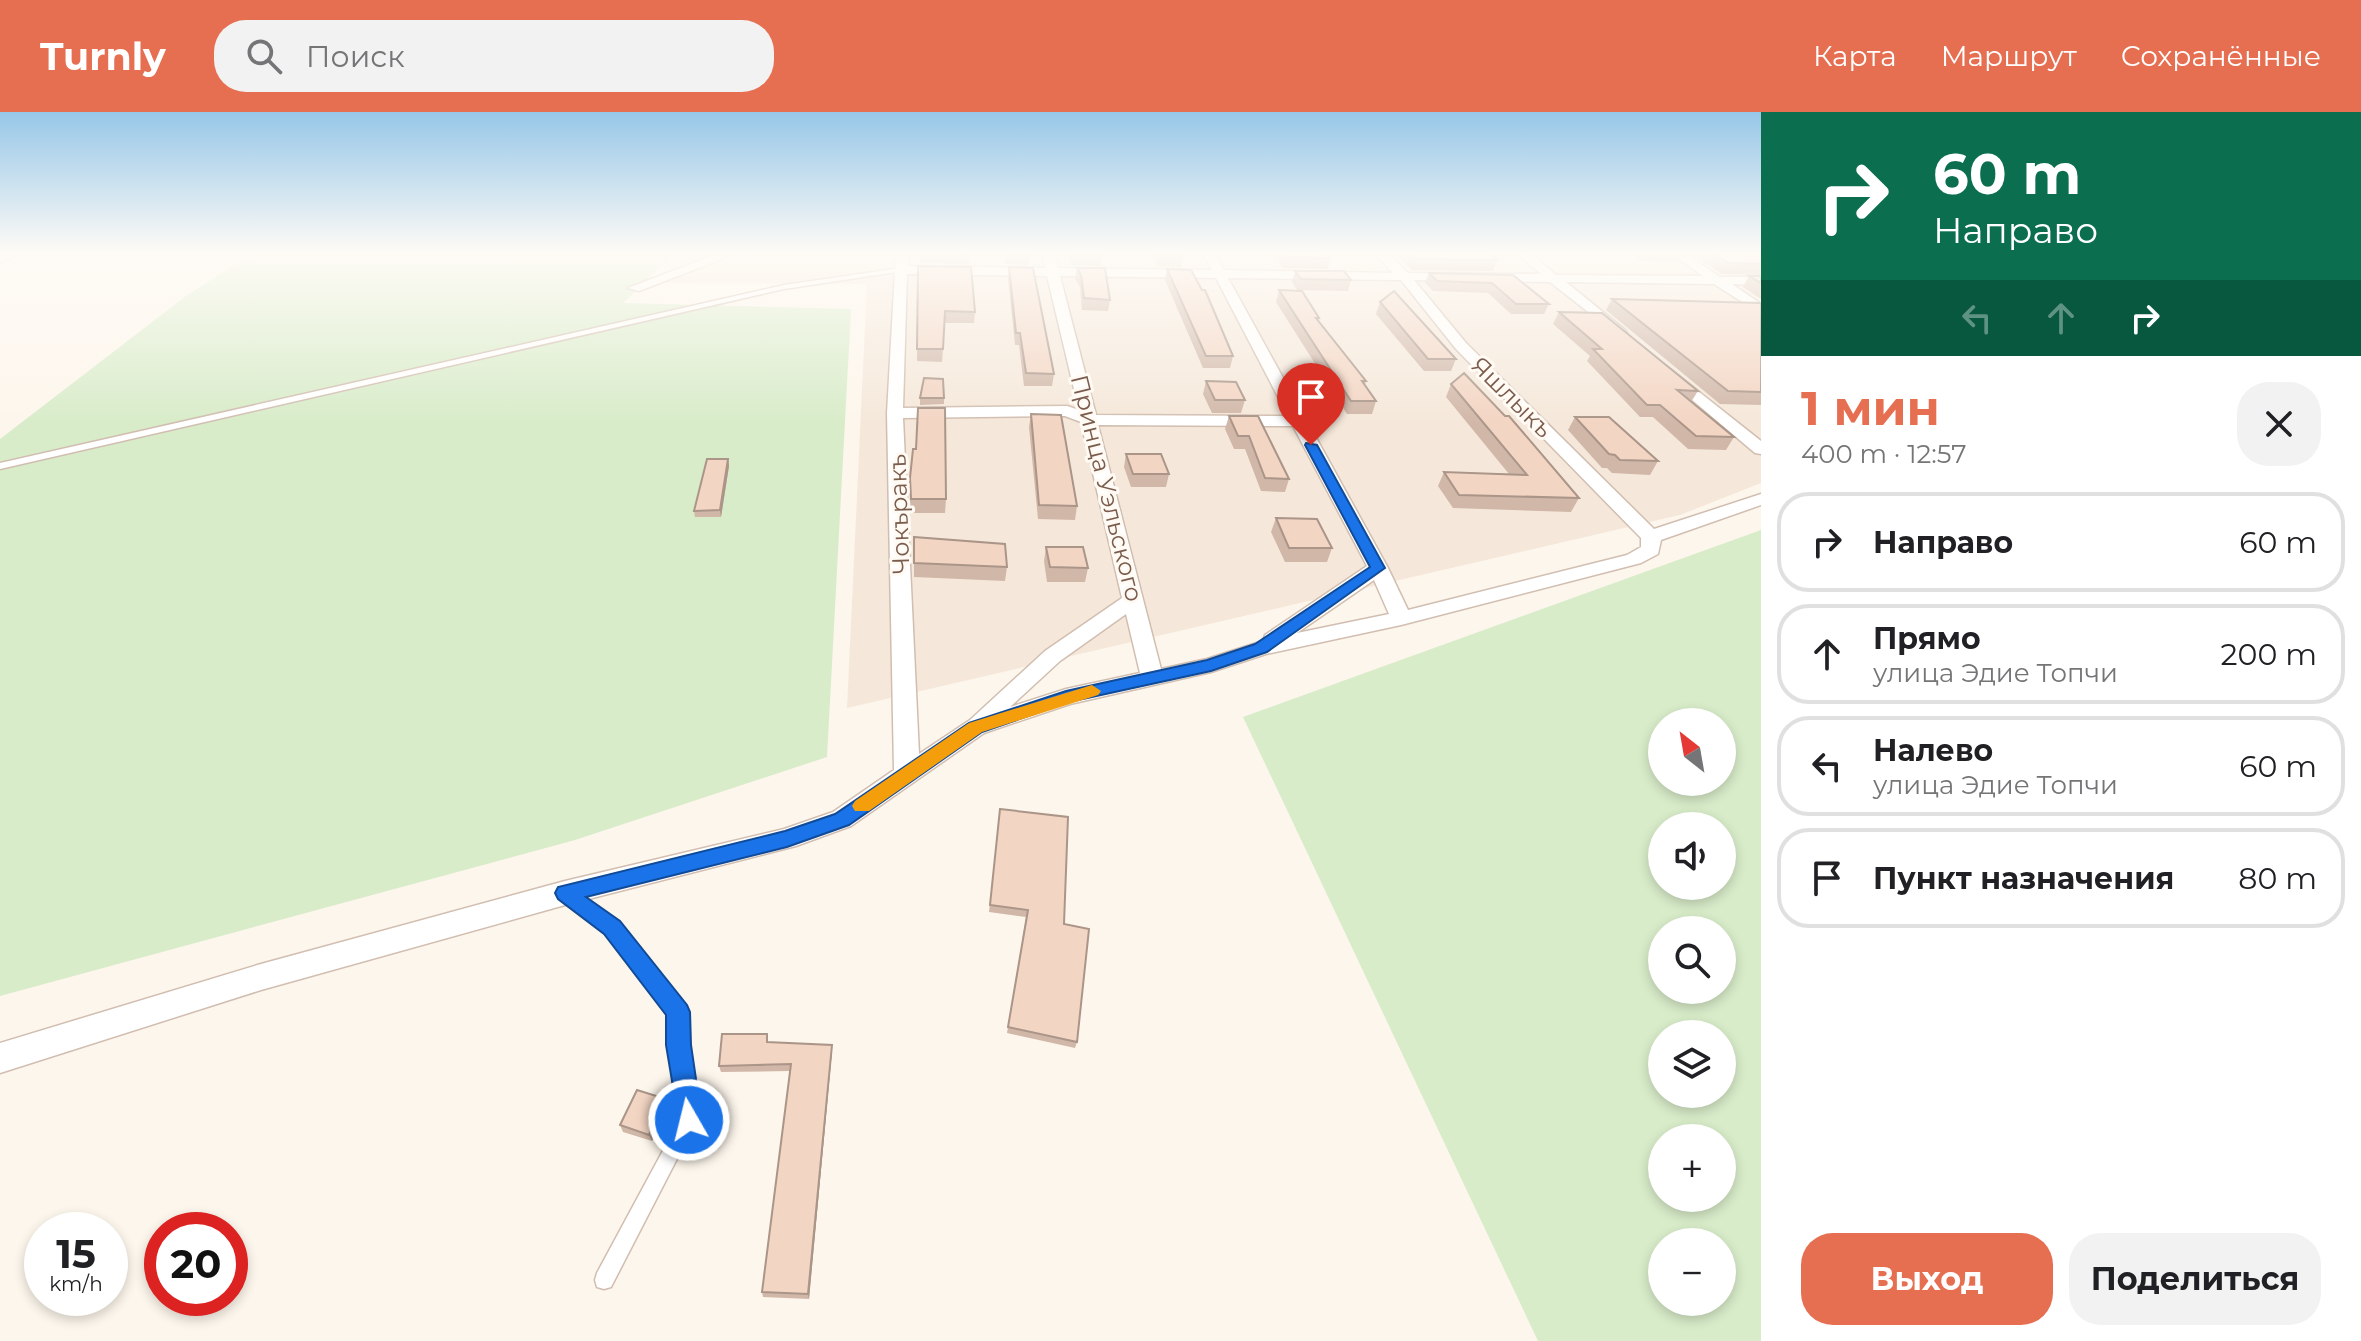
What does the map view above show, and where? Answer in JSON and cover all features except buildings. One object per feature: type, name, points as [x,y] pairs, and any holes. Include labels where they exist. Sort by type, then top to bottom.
[{"type":"street","name":"Чокъракъ","points":[[899,309],[895,413],[907,775]]},
{"type":"street","name":"Принца Уэльского","points":[[1063,309],[1152,678]]},
{"type":"street","points":[[1239,309],[1378,568],[1401,618]]},
{"type":"street","name":"Яшлыкъ","points":[[1431,309],[1461,346],[1651,537]]},
{"type":"street","points":[[1591,309],[1638,348]]},
{"type":"street","points":[[1663,368],[1761,449]]},
{"type":"street","points":[[895,413],[1067,411],[1091,420],[1298,421]]},
{"type":"street","points":[[976,727],[1066,697],[1211,665],[1261,648],[1401,618],[1634,559],[1651,550],[1651,537],[1761,499]]},
{"type":"street","points":[[1261,648],[1378,568]]},
{"type":"street","points":[[0,1058],[261,977],[565,893],[787,839],[842,819],[976,727],[1027,674],[1083,630],[1134,600]]},
{"type":"lane","points":[[0,466],[686,309]]},
{"type":"lane","points":[[565,893],[612,927],[678,1012],[689,1120],[604,1280]]},
{"type":"shaded area","points":[[866,309],[1761,309],[1761,483],[1680,515],[847,708]]},
{"type":"green space","points":[[169,309],[851,309],[827,757],[575,840],[0,996],[0,439]]},
{"type":"green space","points":[[1761,530],[1761,1341],[1538,1341],[1243,717]]},
{"type":"slow traffic","points":[[862,806],[976,727],[1092,691]]},
{"type":"route","points":[[689,1120],[678,1012],[612,927],[565,893],[787,839],[842,819],[976,727],[1066,697],[1211,665],[1261,648],[1378,568],[1311,445]]}]
